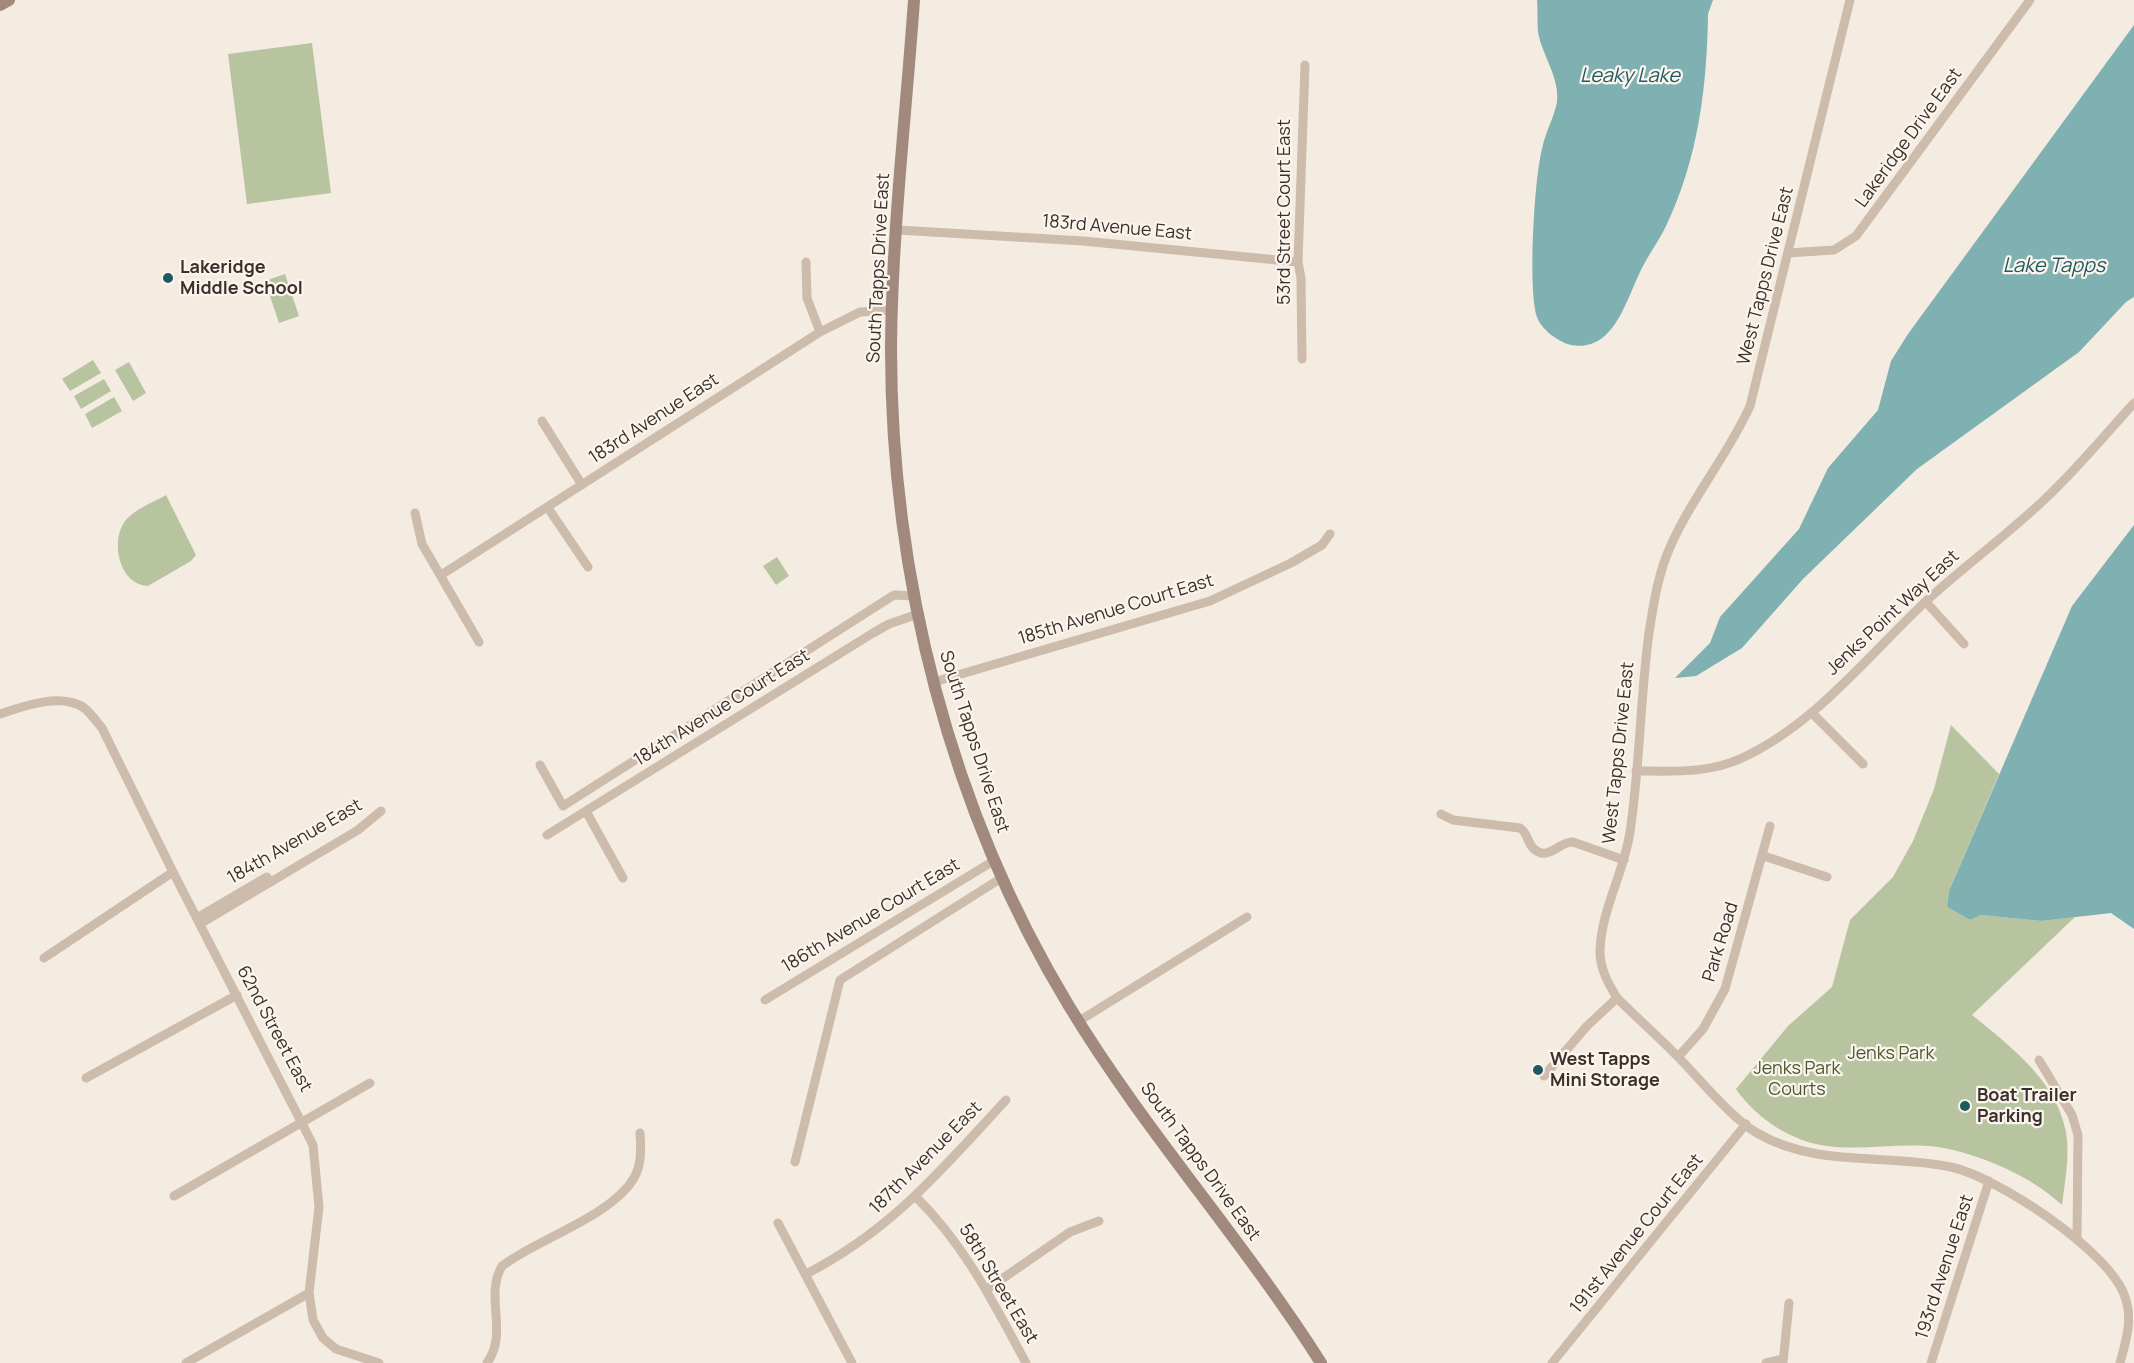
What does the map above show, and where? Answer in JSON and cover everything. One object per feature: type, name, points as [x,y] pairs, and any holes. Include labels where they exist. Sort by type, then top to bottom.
[{"type":"street","points":[[0,5],[9,0]]},
{"type":"street","name":"South Tapps Drive East","points":[[914,0],[892,310],[895,450],[914,596],[934,682],[960,767],[995,860],[1040,954],[1079,1021],[1120,1083],[1321,1363]]},
{"type":"street","name":"West Tapps Drive East","points":[[1850,0],[1750,406],[1737,436],[1677,530],[1662,569],[1646,659],[1630,830],[1624,860],[1605,917],[1600,954],[1603,973],[1617,998],[1746,1124],[1769,1138],[1815,1155],[1915,1161],[1968,1172],[2023,1200],[2077,1240],[2110,1270],[2126,1299],[2128,1336],[2120,1363]]},
{"type":"street","name":"Lakeridge Drive East","points":[[1788,253],[1834,250],[1856,236],[2030,0]]},
{"type":"street","name":"53rd Street Court East","points":[[1302,359],[1302,278],[1298,262],[1305,65]]},
{"type":"street","name":"183rd Avenue East","points":[[897,230],[1072,240],[1298,262]]},
{"type":"street","points":[[806,261],[807,298],[820,332]]},
{"type":"street","name":"183rd Avenue East","points":[[441,575],[820,332],[860,312],[892,310]]},
{"type":"street","name":"Jenks Point Way East","points":[[1636,771],[1691,772],[1732,762],[1770,744],[1812,713],[1926,602],[2045,499],[2134,403]]},
{"type":"street","points":[[542,421],[582,485]]},
{"type":"street","points":[[548,508],[588,567]]},
{"type":"street","points":[[415,513],[422,544],[479,642]]},
{"type":"street","name":"185th Avenue Court East","points":[[934,682],[1210,601],[1292,563],[1322,545],[1330,534]]},
{"type":"street","points":[[540,765],[563,806],[894,595],[914,596]]},
{"type":"street","points":[[1926,602],[1964,644]]},
{"type":"street","name":"184th Avenue Court East","points":[[547,835],[587,813],[873,633],[889,624],[918,614]]},
{"type":"street","name":"62nd Street East","points":[[0,714],[48,702],[77,704],[85,708],[102,728],[172,873],[304,1121],[316,1157],[319,1207],[309,1293],[314,1320],[328,1343],[352,1356],[379,1363]]},
{"type":"street","points":[[1812,713],[1863,764]]},
{"type":"street","name":"184th Avenue East","points":[[381,811],[358,830],[199,921],[381,811]]},
{"type":"street","points":[[587,813],[623,878]]},
{"type":"street","points":[[1441,813],[1453,820],[1520,828],[1526,834],[1532,847],[1541,853],[1553,852],[1563,844],[1573,842],[1624,860]]},
{"type":"street","name":"Park Road","points":[[1678,1057],[1703,1029],[1725,989],[1764,856],[1770,826]]},
{"type":"street","points":[[1764,856],[1827,877]]},
{"type":"street","name":"186th Avenue Court East","points":[[765,1000],[995,860]]},
{"type":"street","points":[[44,958],[172,873]]},
{"type":"street","name":"186th Avenue Court East","points":[[795,1162],[840,980],[1003,877]]},
{"type":"street","points":[[1079,1021],[1247,917]]},
{"type":"street","points":[[86,1078],[237,995]]},
{"type":"street","points":[[1544,1076],[1587,1026],[1617,998]]},
{"type":"street","points":[[2039,1060],[2072,1115],[2078,1135],[2077,1240]]},
{"type":"street","points":[[174,1196],[370,1083]]},
{"type":"street","name":"187th Avenue East","points":[[806,1274],[867,1239],[916,1197],[1006,1100]]},
{"type":"street","name":"191st Avenue Court East","points":[[1552,1363],[1746,1124]]},
{"type":"street","points":[[486,1363],[494,1353],[498,1338],[495,1280],[502,1266],[618,1197],[634,1178],[641,1156],[640,1132]]},
{"type":"street","name":"193rd Avenue East","points":[[1932,1363],[1989,1181]]},
{"type":"street","name":"58th Street East","points":[[916,1197],[957,1242],[1026,1363]]},
{"type":"street","points":[[986,1290],[1070,1232],[1099,1221]]},
{"type":"street","points":[[778,1223],[852,1363]]},
{"type":"street","points":[[186,1363],[309,1293]]},
{"type":"street","points":[[1766,1363],[1783,1361],[1789,1303]]},
{"type":"green space","points":[[312,43],[331,193],[247,204],[228,54]]},
{"type":"green space","points":[[285,274],[299,316],[279,323],[265,281]]},
{"type":"green space","points":[[93,360],[101,373],[70,391],[62,379]]},
{"type":"green space","points":[[129,362],[146,393],[133,401],[115,370]]},
{"type":"green space","points":[[104,379],[111,391],[81,409],[74,396]]},
{"type":"green space","points":[[114,397],[122,411],[92,428],[85,414]]},
{"type":"green space","points":[[166,495],[196,555],[191,561],[148,586],[138,584],[130,578],[120,561],[118,539],[120,529],[134,513]]},
{"type":"green space","points":[[777,557],[789,576],[776,585],[763,566]]},
{"type":"green space","name":"Jenks Park","points":[[1951,725],[1999,774],[1949,891],[1947,907],[1970,920],[1981,915],[2041,921],[2075,917],[1972,1015],[2030,1066],[2042,1080],[2061,1113],[2066,1132],[2067,1150],[2062,1205],[2020,1176],[1988,1161],[1954,1150],[1910,1145],[1854,1148],[1814,1144],[1788,1134],[1764,1119],[1736,1089],[1788,1026],[1832,987],[1850,920],[1893,877],[1913,841],[1934,789]]},
{"type":"water","name":"Leaky Lake","points":[[1537,0],[1713,0],[1708,14],[1706,69],[1699,123],[1677,201],[1616,322],[1598,341],[1586,345],[1571,345],[1551,334],[1539,322],[1534,303],[1533,234],[1539,164],[1557,102],[1556,84],[1538,32]]},
{"type":"water","name":"Lake Tapps","points":[[2134,25],[2134,297],[2126,302],[2079,352],[1917,469],[1803,579],[1742,648],[1696,676],[1675,678],[1710,643],[1720,617],[1799,529],[1828,468],[1878,410],[1891,361],[1908,334]]},
{"type":"water","points":[[2134,525],[2134,929],[2111,913],[2041,921],[1981,915],[1970,920],[1947,907],[1949,891],[2072,606]]},
{"type":"place","name":"Lakeridge Middle School","points":[[168,278]]},
{"type":"place","name":"West Tapps Mini Storage","points":[[1538,1070]]},
{"type":"place","name":"Boat Trailer Parking","points":[[1965,1106]]},
{"type":"park label","name":"Jenks Park Courts","points":[[1797,1079]]}]
